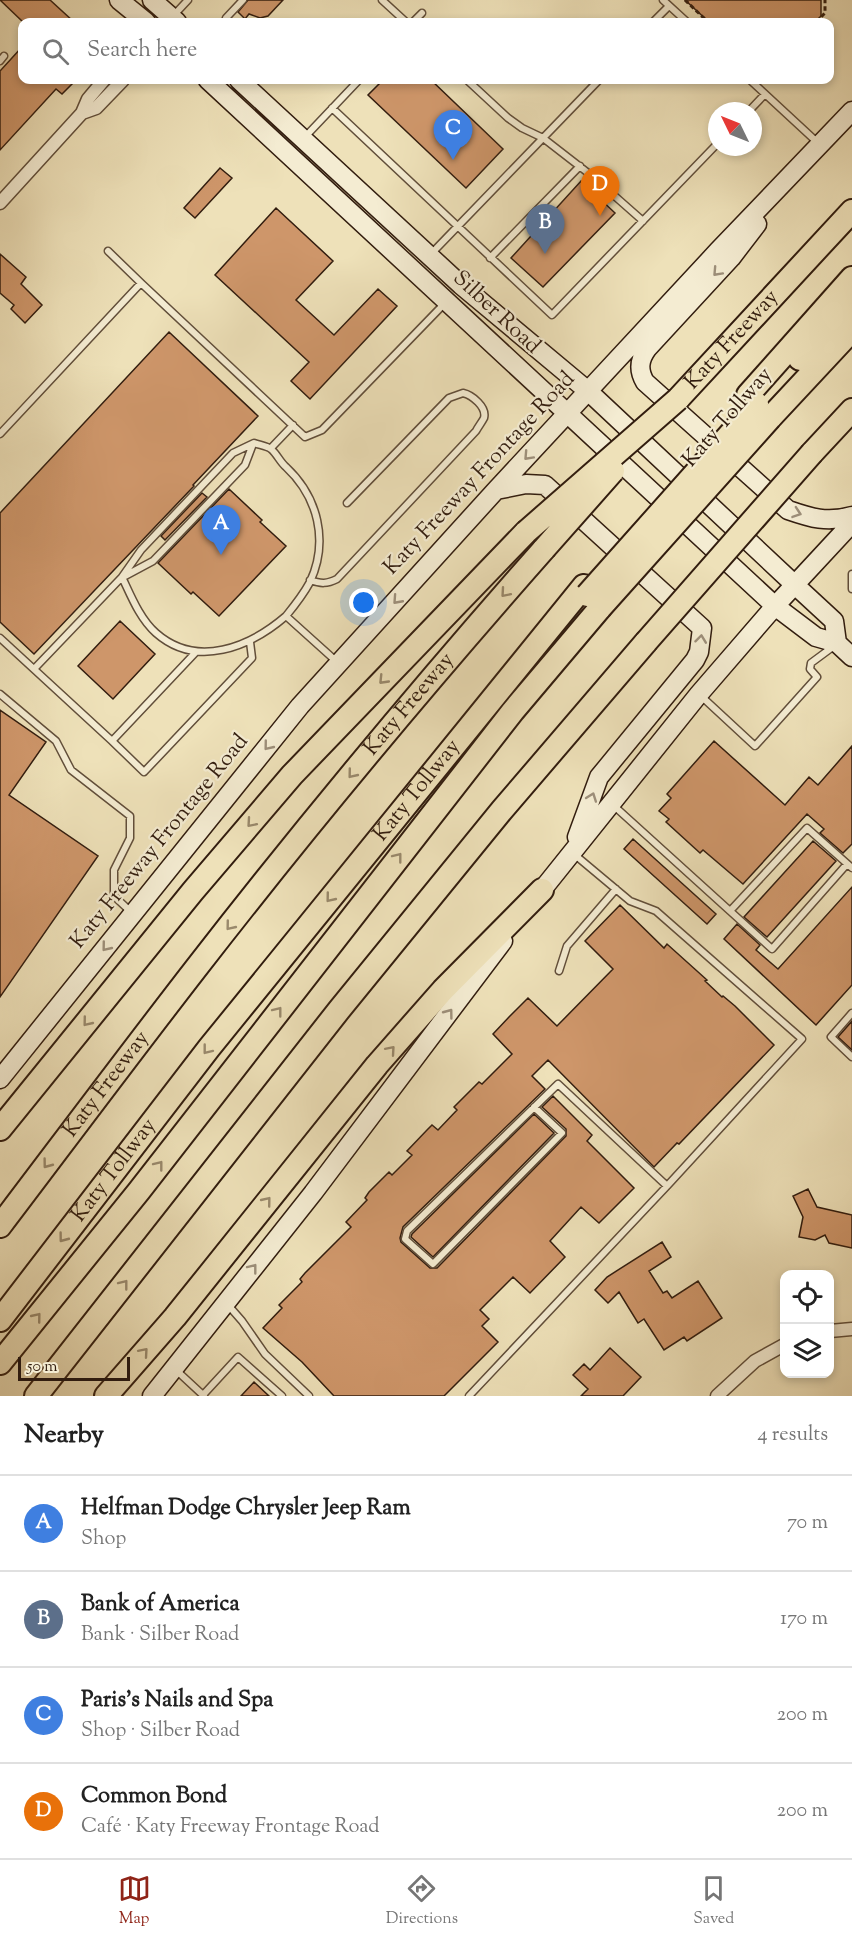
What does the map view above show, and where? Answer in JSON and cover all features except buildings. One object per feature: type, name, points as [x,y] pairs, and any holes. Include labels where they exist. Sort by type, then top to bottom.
[{"type":"highway","name":"Katy Freeway","points":[[0,1226],[198,966],[421,690],[678,399],[852,211]]},
{"type":"highway","name":"Katy Tollway","points":[[0,1320],[209,1048],[406,804],[758,405],[852,278]]},
{"type":"highway","points":[[0,1363],[139,1191],[506,720],[590,596],[758,405],[852,303]]},
{"type":"highway","points":[[758,405],[852,330]]},
{"type":"highway","points":[[0,1128],[193,891],[292,775],[525,532],[678,399]]},
{"type":"highway","points":[[36,1396],[339,1010],[502,810],[646,642],[852,410]]},
{"type":"highway","points":[[106,1396],[175,1317],[377,1065],[443,990],[542,890]]},
{"type":"main road","points":[[119,0],[141,18]]},
{"type":"main road","points":[[152,0],[168,18]]},
{"type":"main road","name":"Silber Road","points":[[212,84],[775,606],[816,638],[837,643],[852,657]]},
{"type":"main road","name":"Silber Road","points":[[243,84],[462,285],[588,391],[834,621],[837,643]]},
{"type":"main road","name":"Katy Freeway Frontage Road","points":[[0,1079],[300,706],[496,490],[718,251],[852,111]]},
{"type":"main road","points":[[289,154],[303,139]]},
{"type":"main road","points":[[819,144],[731,258],[647,349],[642,357],[640,374],[645,382],[788,510],[820,519],[851,523]]},
{"type":"main road","points":[[496,490],[526,484],[545,485],[702,628],[699,652],[695,660],[599,777],[572,852]]},
{"type":"main road","points":[[152,1396],[313,1193],[611,802],[699,694],[851,523]]},
{"type":"street","points":[[0,203],[82,113],[88,99],[101,84]]},
{"type":"street","points":[[82,113],[96,108],[119,84]]},
{"type":"street","points":[[834,1331],[852,1329]]},
{"type":"street","points":[[717,1396],[755,1361],[780,1347]]},
{"type":"lane","points":[[173,18],[188,0]]},
{"type":"lane","points":[[226,18],[243,0]]},
{"type":"lane","points":[[382,0],[402,18]]},
{"type":"lane","points":[[663,0],[682,18]]},
{"type":"lane","points":[[657,18],[669,6]]},
{"type":"lane","points":[[417,18],[422,13]]},
{"type":"lane","points":[[303,139],[355,84]]},
{"type":"lane","points":[[472,84],[522,128],[543,138],[580,166],[643,221]]},
{"type":"lane","points":[[430,256],[595,84]]},
{"type":"lane","points":[[754,84],[819,144]]},
{"type":"lane","points":[[757,102],[765,94]]},
{"type":"lane","points":[[332,108],[552,315],[708,153]]},
{"type":"lane","points":[[490,258],[580,166]]},
{"type":"lane","points":[[108,251],[305,437],[322,430],[447,300]]},
{"type":"lane","points":[[0,434],[141,283]]},
{"type":"lane","points":[[310,580],[330,583],[337,579],[476,431],[484,417],[484,411],[477,401],[472,395],[463,393],[449,398],[347,503]]},
{"type":"lane","points":[[270,448],[292,425]]},
{"type":"lane","points":[[122,577],[153,561],[245,465],[254,443]]},
{"type":"lane","points":[[34,669],[122,577],[141,550],[233,453],[254,443],[270,448],[310,495],[319,536],[317,557],[310,580],[286,616],[250,642],[214,651],[196,652],[172,644],[155,632],[136,605],[122,577]]},
{"type":"lane","points":[[852,574],[852,588]]},
{"type":"lane","points":[[286,616],[339,664]]},
{"type":"lane","points":[[0,638],[144,772],[252,658],[250,642]]},
{"type":"lane","points":[[699,694],[755,746],[817,677],[810,669],[811,663],[837,643]]},
{"type":"lane","points":[[111,741],[196,652]]},
{"type":"lane","points":[[0,694],[56,741],[71,770],[130,816],[130,838],[114,870],[114,896],[133,914]]},
{"type":"lane","points":[[611,802],[730,911],[772,949],[850,866],[807,828],[730,911]]},
{"type":"lane","points":[[469,1396],[802,1039],[656,911],[630,901],[572,852]]},
{"type":"lane","points":[[559,971],[567,945],[616,889]]},
{"type":"lane","points":[[852,1013],[831,1037],[852,1057]]},
{"type":"lane","points":[[534,1107],[562,1133],[433,1264],[405,1239],[407,1231],[534,1107],[558,1084],[667,1186]]},
{"type":"lane","points":[[226,1303],[265,1354],[309,1396]]},
{"type":"lane","points":[[174,1368],[204,1396],[238,1357],[282,1396]]},
{"type":"path","points":[[685,0],[704,18]]},
{"type":"path","points":[[820,18],[825,14],[825,0]]},
{"type":"place","name":"Paris’s Nails and Spa","points":[[453,160]]},
{"type":"place","name":"Common Bond","points":[[600,216]]},
{"type":"place","name":"Bank of America","points":[[545,254]]},
{"type":"place","name":"Helfman Dodge Chrysler Jeep Ram","points":[[221,555]]}]
